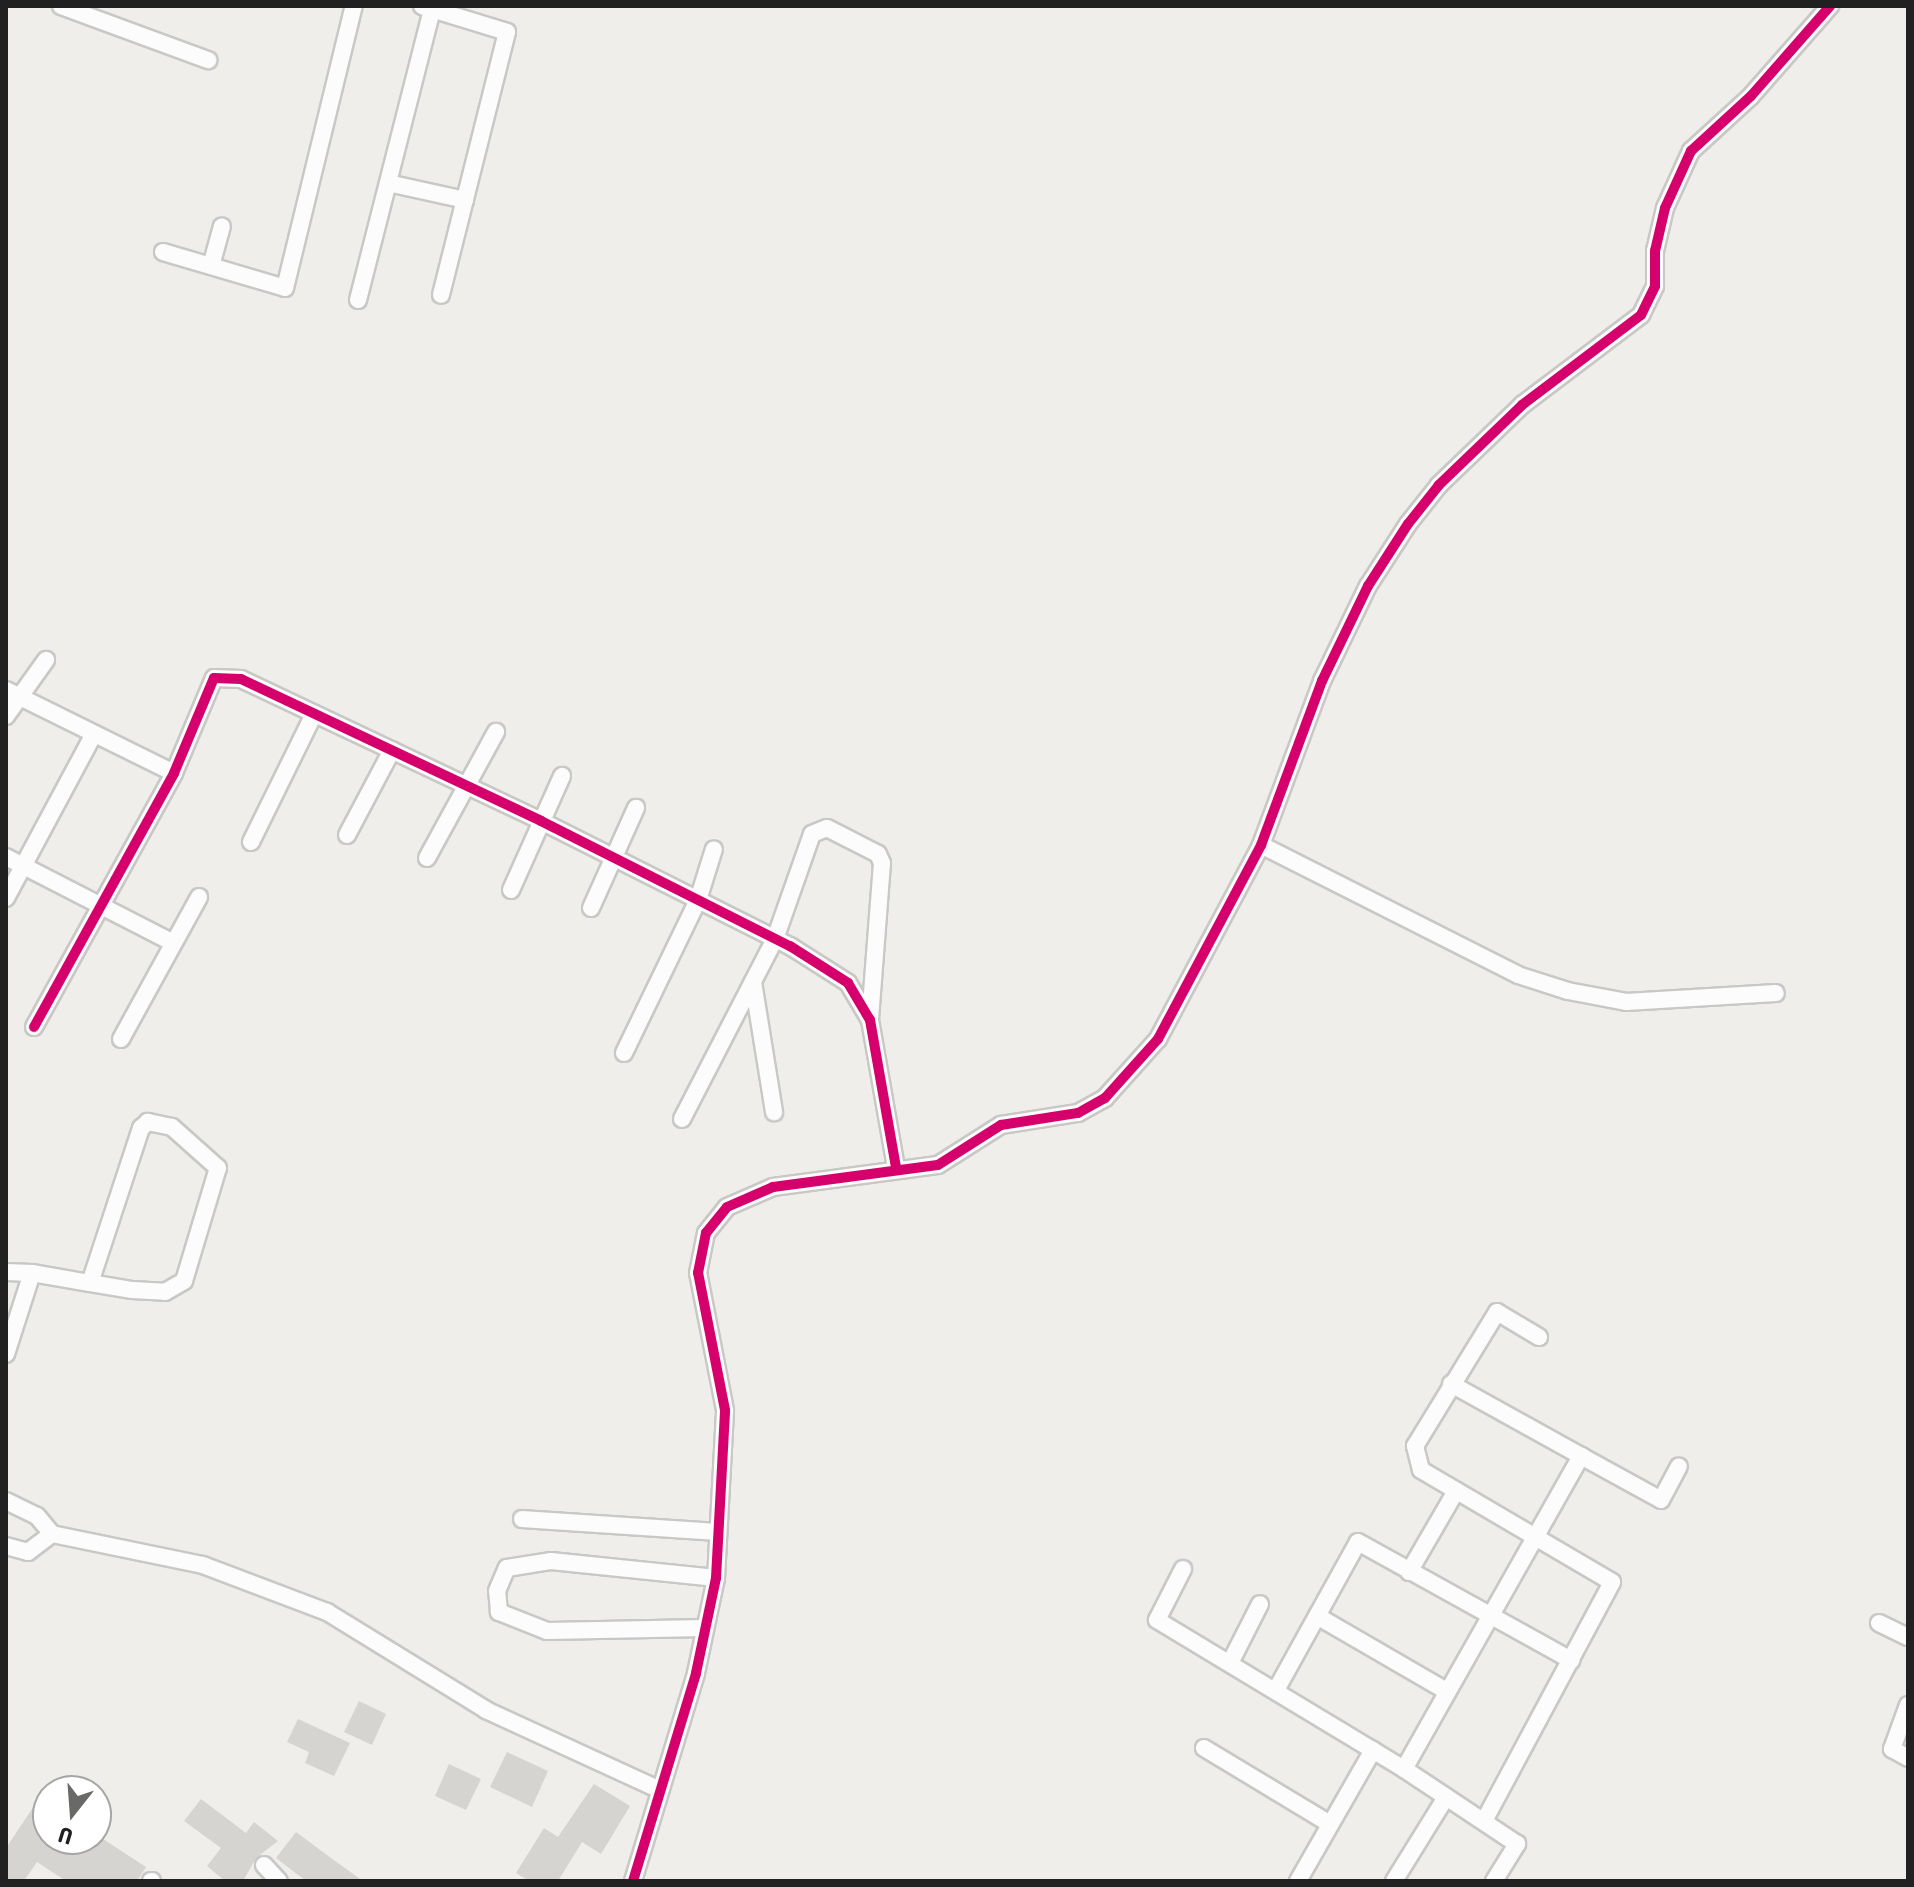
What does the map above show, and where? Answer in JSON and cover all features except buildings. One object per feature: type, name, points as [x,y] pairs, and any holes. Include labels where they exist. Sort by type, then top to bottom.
[{"type":"street","points":[[61,6],[80,9],[208,60]]},
{"type":"street","points":[[163,252],[285,288],[354,6]]},
{"type":"street","points":[[633,1881],[716,1578],[725,1410],[698,1273],[701,1243],[727,1207],[773,1187],[896,1167],[938,1165],[1001,1125],[1078,1113],[1105,1098],[1158,1039],[1261,845],[1322,681],[1368,586],[1408,524],[1439,485],[1522,405],[1641,315],[1655,286],[1655,251],[1665,208],[1691,151],[1751,96],[1830,6]]},
{"type":"street","points":[[358,300],[427,8],[507,32],[441,295]]},
{"type":"street","points":[[388,183],[465,200]]},
{"type":"street","points":[[211,266],[222,226]]},
{"type":"street","points":[[6,716],[13,694],[46,660]]},
{"type":"street","points":[[34,1027],[174,773],[214,678],[260,683],[314,714],[541,821],[775,939],[848,983],[870,1020]]},
{"type":"street","points":[[13,694],[174,773]]},
{"type":"street","points":[[251,842],[314,714]]},
{"type":"street","points":[[427,858],[496,732]]},
{"type":"street","points":[[6,898],[94,734]]},
{"type":"street","points":[[347,835],[392,750]]},
{"type":"street","points":[[511,890],[562,776]]},
{"type":"street","points":[[591,908],[616,859],[636,808]]},
{"type":"street","points":[[682,1119],[775,939],[812,834],[827,828],[878,854],[870,1020],[896,1167]]},
{"type":"street","points":[[1261,845],[1518,975],[1568,991],[1626,1002],[1776,993]]},
{"type":"street","points":[[624,1053],[698,900],[714,849]]},
{"type":"street","points":[[6,857],[173,943]]},
{"type":"street","points":[[121,1039],[199,897]]},
{"type":"street","points":[[753,982],[774,1112]]},
{"type":"street","points":[[6,1272],[32,1273],[90,1283],[165,1292],[184,1281],[218,1168],[172,1127],[148,1122],[141,1128],[90,1283]]},
{"type":"street","points":[[6,1354],[32,1273]]},
{"type":"street","points":[[1484,1821],[1612,1582],[1421,1470],[1415,1446],[1497,1312],[1539,1337]]},
{"type":"street","points":[[1451,1384],[1661,1500],[1679,1466]]},
{"type":"street","points":[[1404,1769],[1581,1456]]},
{"type":"street","points":[[1409,1572],[1456,1491]]},
{"type":"street","points":[[6,1501],[37,1516],[52,1534],[203,1565],[327,1612],[486,1710],[660,1790]]},
{"type":"street","points":[[522,1519],[718,1532]]},
{"type":"street","points":[[6,1546],[28,1552],[52,1534]]},
{"type":"street","points":[[1276,1690],[1358,1542],[1489,1618],[1571,1660]]},
{"type":"street","points":[[704,1628],[547,1631],[499,1612],[497,1591],[507,1568],[551,1561],[716,1578]]},
{"type":"street","points":[[1183,1569],[1157,1620],[1404,1769],[1517,1844],[1494,1881]]},
{"type":"street","points":[[1230,1663],[1260,1604]]},
{"type":"street","points":[[1317,1616],[1448,1692]]},
{"type":"street","points":[[1879,1623],[1908,1637]]},
{"type":"street","points":[[1908,1705],[1892,1749],[1908,1758]]},
{"type":"street","points":[[1204,1748],[1330,1824]]},
{"type":"street","points":[[1298,1881],[1373,1750]]},
{"type":"street","points":[[1394,1881],[1446,1797]]},
{"type":"street","points":[[264,1865],[279,1881]]},
{"type":"cycle path","points":[[633,1881],[696,1673],[716,1578],[725,1410],[698,1273],[706,1233],[727,1207],[773,1187],[938,1165],[1001,1125],[1078,1113],[1105,1098],[1158,1039],[1261,845],[1322,681],[1368,586],[1408,524],[1439,485],[1522,405],[1641,315],[1655,286],[1655,251],[1665,208],[1691,151],[1751,96],[1830,6]]},
{"type":"cycle path","points":[[34,1027],[174,773],[214,678],[241,679],[541,821],[790,946],[848,983],[870,1020],[896,1167]]}]
